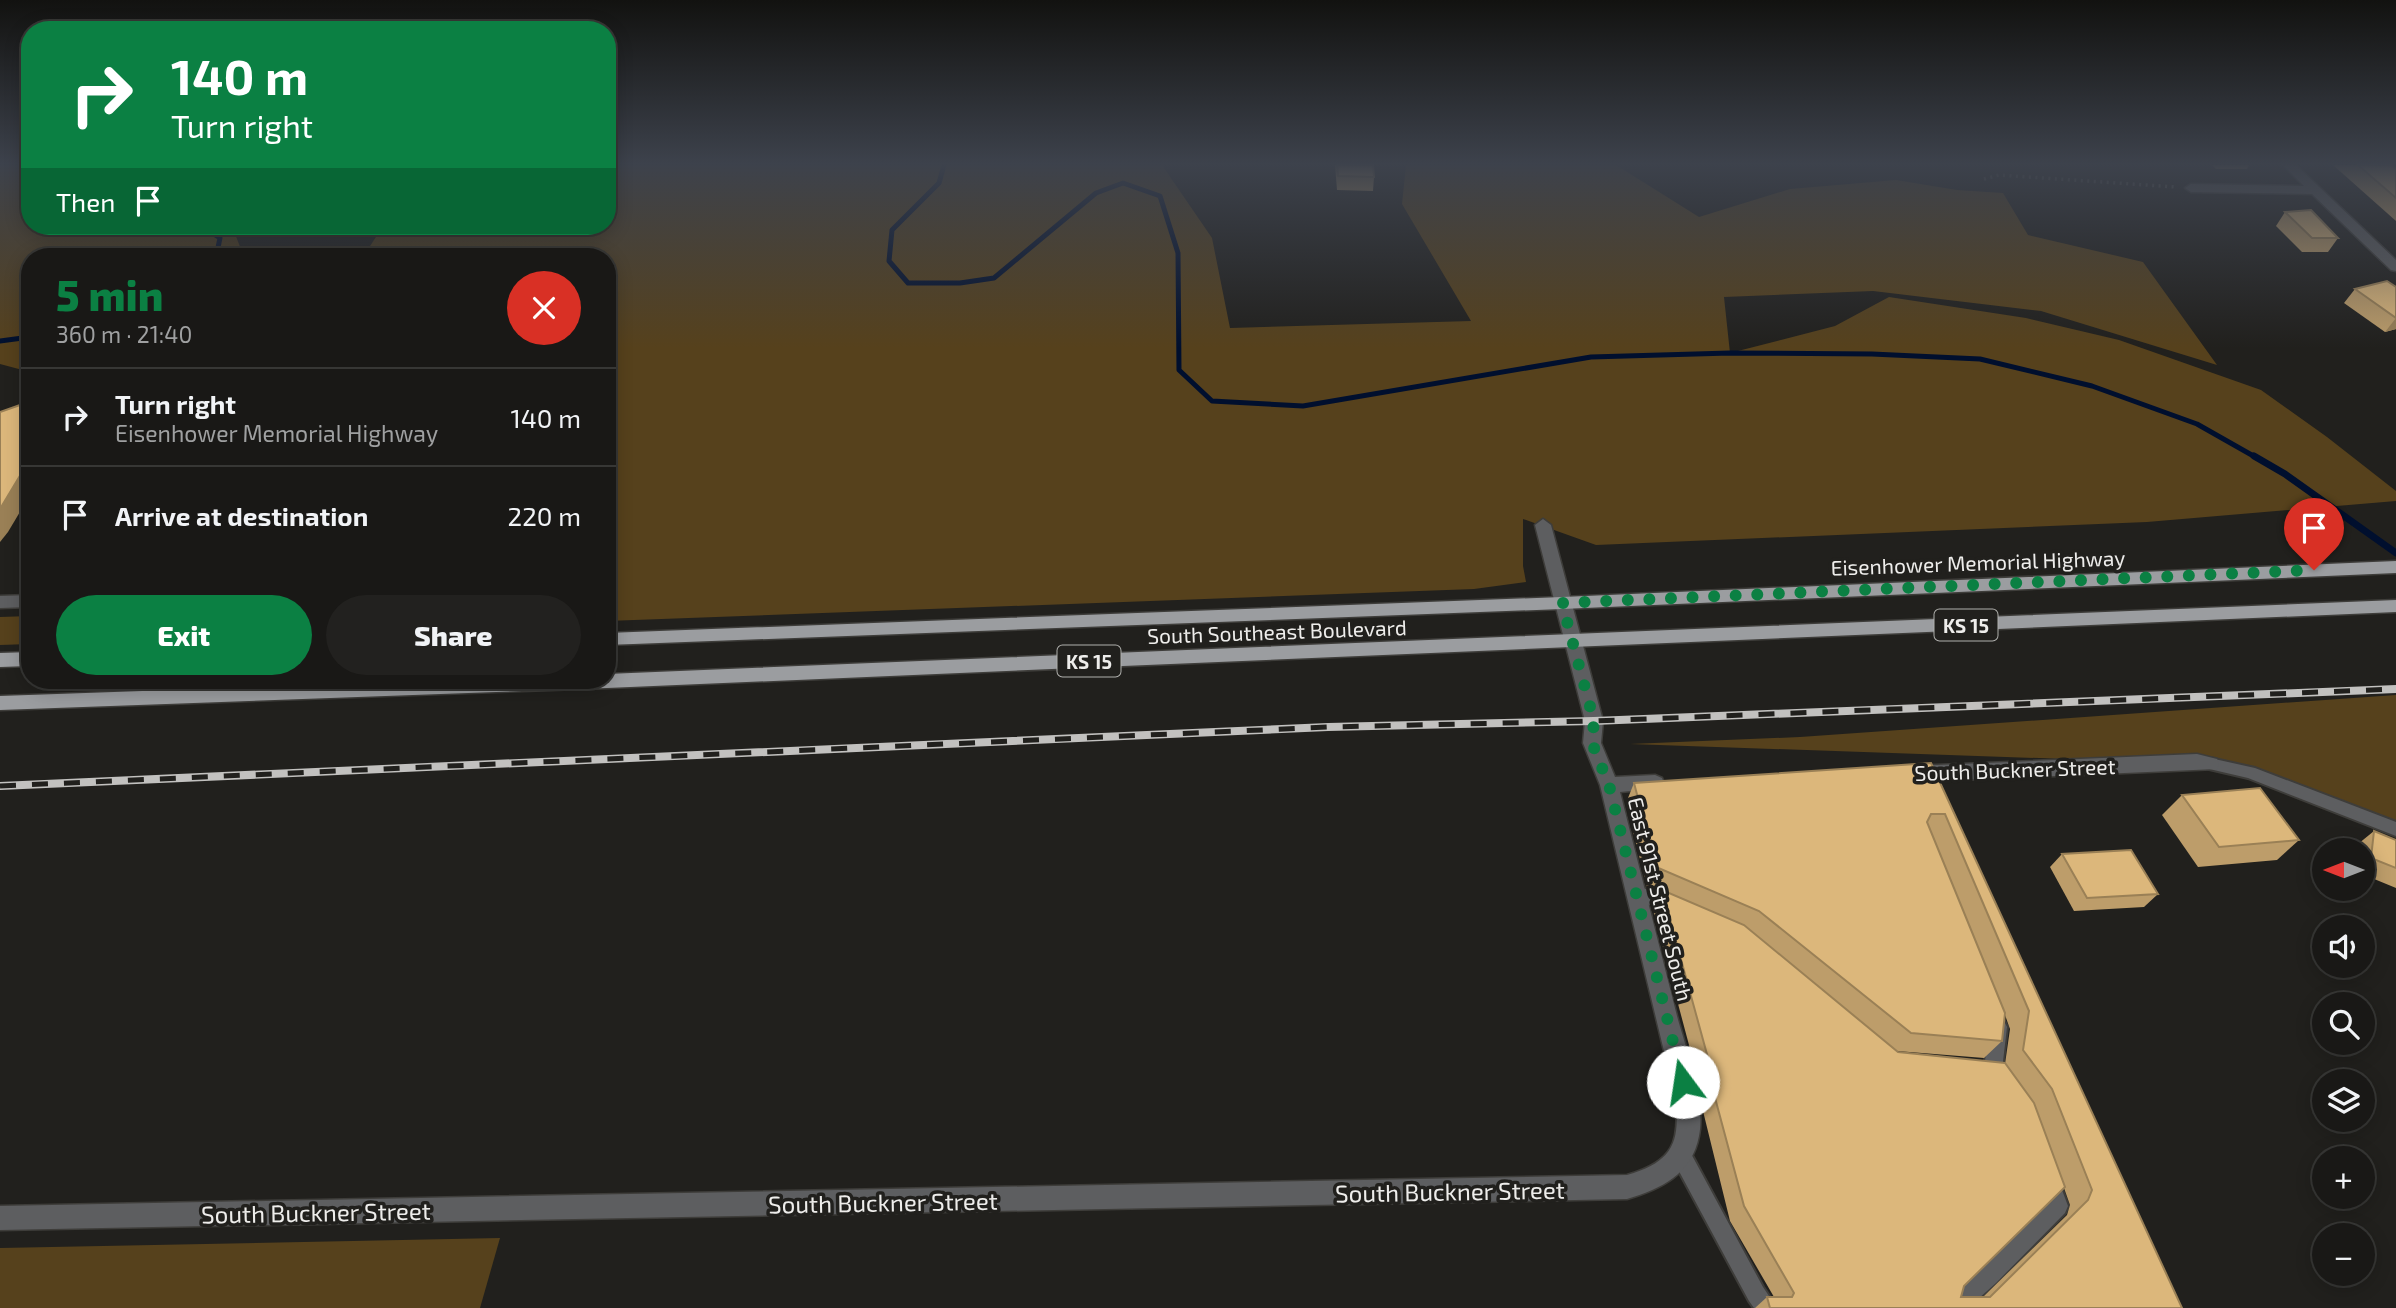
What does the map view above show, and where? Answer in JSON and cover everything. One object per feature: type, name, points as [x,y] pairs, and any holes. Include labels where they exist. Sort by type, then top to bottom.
[{"type":"main road","name":"Eisenhower Memorial Highway","points":[[1562,603],[2396,567]]},
{"type":"main road","name":"South Southeast Boulevard","points":[[616,639],[1562,603]]},
{"type":"main road","name":"KS 15","points":[[1572,642],[2396,606]]},
{"type":"main road","name":"South Southeast Boulevard","points":[[616,681],[1572,642]]},
{"type":"main road","points":[[0,660],[21,659]]},
{"type":"main road","name":"South Southeast Boulevard","points":[[0,703],[384,689]]},
{"type":"street","points":[[2353,226],[2396,267]]},
{"type":"street","name":"East 91st Street South","points":[[1543,525],[1594,721],[1592,743],[1609,785],[1683,1082],[1689,1134],[1681,1155]]},
{"type":"street","points":[[0,602],[21,601]]},
{"type":"street","name":"South Buckner Street","points":[[1900,774],[2197,762],[2210,764]]},
{"type":"street","points":[[1609,785],[1678,783]]},
{"type":"street","name":"South Buckner Street","points":[[0,1218],[1627,1187],[1648,1182],[1667,1171],[1681,1155]]},
{"type":"lane","points":[[2210,764],[2250,772],[2396,829]]},
{"type":"lane","points":[[1636,892],[1686,914]]},
{"type":"lane","points":[[1991,1073],[1999,1030],[1994,1017]]},
{"type":"lane","points":[[1681,1155],[1756,1294],[1767,1308]]},
{"type":"lane","points":[[1953,1308],[1989,1276],[2058,1206],[2041,1160]]},
{"type":"shaded area","points":[[0,226],[21,226],[21,235],[235,235],[241,248],[21,248],[21,370],[0,364]]},
{"type":"shaded area","points":[[616,226],[1204,226],[1212,238],[1230,328],[1471,321],[1415,226],[2023,226],[2028,235],[2143,262],[2217,365],[2041,311],[1873,291],[1724,297],[1730,353],[1835,326],[1889,297],[2026,318],[2119,340],[2261,390],[2396,491],[2396,501],[2147,522],[1596,545],[1523,519],[1523,566],[1526,582],[1474,589],[616,621],[616,248],[369,248],[377,235],[616,235]]},
{"type":"shaded area","points":[[21,616],[21,644],[0,645],[0,617]]},
{"type":"shaded area","points":[[2396,695],[2396,823],[2210,764],[1630,744],[1800,737]]},
{"type":"shaded area","points":[[500,1238],[480,1308],[0,1308],[0,1248]]},
{"type":"building","points":[[2300,226],[2326,226],[2338,238],[2312,238]]},
{"type":"building","points":[[2387,281],[2396,287],[2396,318],[2355,289]]},
{"type":"building","points":[[21,407],[21,474],[0,509],[0,412]]},
{"type":"building","points":[[1931,763],[2182,1308],[1770,1308],[1767,1297],[1792,1297],[1794,1293],[1744,1206],[1714,1094],[1708,1058],[1662,890],[1744,925],[1898,1052],[2005,1063],[2034,1103],[2065,1187],[1964,1286],[1961,1297],[1990,1297],[2088,1200],[2092,1190],[2052,1089],[2023,1050],[2029,1011],[1945,814],[1931,814],[1927,822],[2005,1013],[2002,1041],[1911,1033],[1759,911],[1656,867],[1634,783]]},
{"type":"building","points":[[2260,788],[2299,840],[2219,847],[2182,795]]},
{"type":"building","points":[[2374,831],[2396,840],[2396,868],[2375,860]]},
{"type":"building","points":[[2131,850],[2158,894],[2087,898],[2062,854]]},
{"type":"waterway","points":[[896,226],[892,230],[889,261],[908,283],[960,283],[994,278],[1056,226]]},
{"type":"waterway","points":[[1169,226],[1178,253],[1179,370],[1212,401],[1303,406],[1591,357],[1730,353],[1872,354],[1980,359],[2092,386],[2197,424],[2257,458]]},
{"type":"waterway","points":[[215,235],[220,238],[218,248]]},
{"type":"waterway","points":[[0,341],[21,338]]},
{"type":"waterway","points":[[2254,456],[2285,474],[2396,553]]},
{"type":"railway","points":[[0,786],[1328,727],[1594,721],[2396,689]]},
{"type":"route","points":[[1683,1082],[1609,785],[1592,743],[1594,721],[1562,603],[2314,570]]}]
